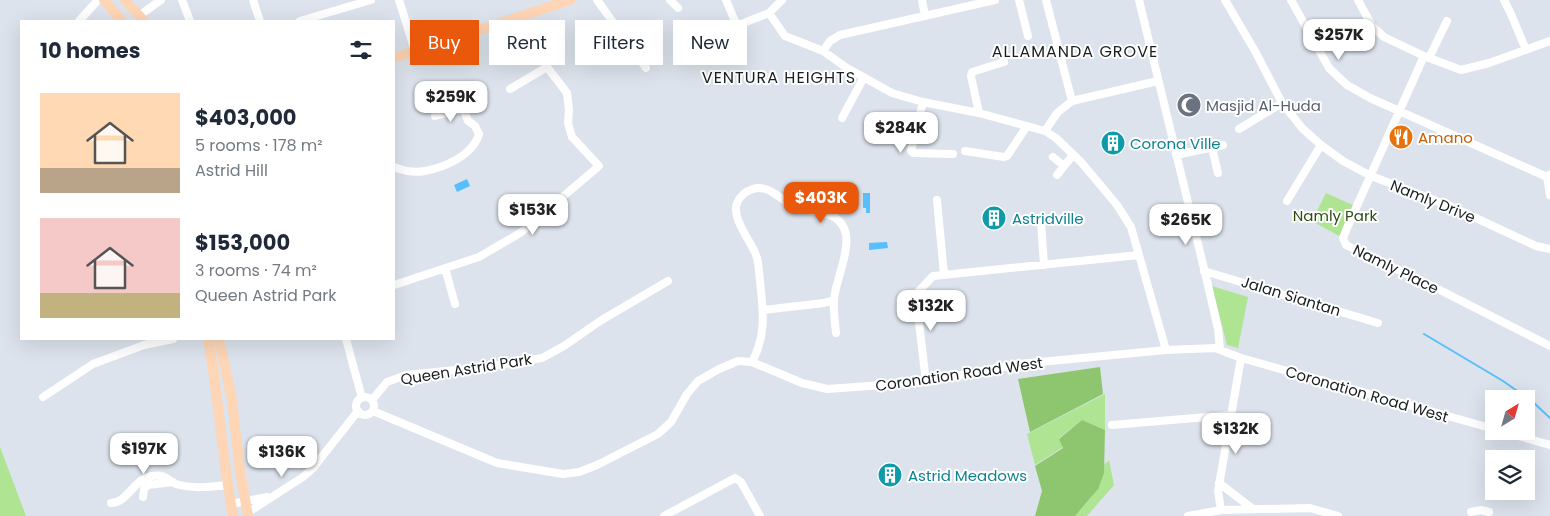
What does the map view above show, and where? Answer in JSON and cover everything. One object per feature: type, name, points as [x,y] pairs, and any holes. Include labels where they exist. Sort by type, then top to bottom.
[{"type":"main road","points":[[104,0],[121,20]]},
{"type":"main road","points":[[125,0],[142,18]]},
{"type":"main road","points":[[479,30],[570,0]]},
{"type":"main road","points":[[395,58],[410,53]]},
{"type":"main road","points":[[208,340],[219,402],[227,485],[233,516]]},
{"type":"main road","points":[[219,340],[232,400],[247,514]]},
{"type":"street","points":[[80,20],[98,0]]},
{"type":"street","points":[[142,18],[161,0]]},
{"type":"street","points":[[182,0],[190,20]]},
{"type":"street","points":[[253,0],[260,20]]},
{"type":"street","points":[[303,20],[371,0]]},
{"type":"street","points":[[399,0],[410,35]]},
{"type":"street","points":[[597,0],[646,68]]},
{"type":"street","points":[[670,0],[678,8]]},
{"type":"street","points":[[726,0],[734,20]]},
{"type":"street","points":[[747,22],[769,13],[782,0]]},
{"type":"street","points":[[922,0],[926,16]]},
{"type":"street","points":[[823,52],[830,41],[840,36],[993,0]]},
{"type":"street","points":[[1019,0],[1028,36]]},
{"type":"street","points":[[1046,0],[1072,101]]},
{"type":"street","points":[[1139,0],[1218,328],[1220,349]]},
{"type":"street","name":"Namly Drive","points":[[1225,0],[1282,103],[1303,129],[1320,144],[1371,176],[1450,206],[1536,246],[1550,249]]},
{"type":"street","points":[[1291,0],[1329,68],[1347,85],[1399,111],[1549,175],[1550,195]]},
{"type":"street","points":[[1358,0],[1372,26],[1384,37],[1426,57],[1461,70],[1470,69],[1550,41]]},
{"type":"street","points":[[1504,0],[1526,50]]},
{"type":"street","points":[[769,13],[786,36],[823,52],[892,92],[923,102],[979,113],[1045,131],[1056,138],[1126,216],[1166,350]]},
{"type":"street","name":"Namly Place","points":[[1447,21],[1426,57],[1399,111],[1343,238],[1346,245],[1550,346]]},
{"type":"street","points":[[979,113],[971,76],[972,72],[1004,62]]},
{"type":"street","points":[[395,285],[479,257],[520,233],[599,166],[572,137],[568,123],[567,93],[547,67],[510,90]]},
{"type":"street","points":[[842,118],[864,77]]},
{"type":"street","points":[[1045,131],[1057,112],[1072,101],[1158,81]]},
{"type":"street","points":[[395,167],[404,171],[424,172],[461,157],[474,144],[479,134],[475,126],[468,121],[458,94]]},
{"type":"street","points":[[923,102],[913,154],[952,154]]},
{"type":"street","points":[[1239,129],[1282,103]]},
{"type":"street","points":[[435,116],[462,109]]},
{"type":"street","points":[[965,151],[1007,156],[1027,126]]},
{"type":"street","points":[[1287,201],[1320,144]]},
{"type":"street","points":[[1176,155],[1223,145]]},
{"type":"street","points":[[1212,148],[1218,172]]},
{"type":"street","points":[[1058,175],[1073,155]]},
{"type":"street","points":[[1053,157],[1064,166]]},
{"type":"street","points":[[373,410],[498,463],[563,474],[572,474],[597,465],[665,429],[687,394],[703,377],[738,361],[752,362],[762,338],[763,310],[756,255],[738,219],[736,208],[738,200],[747,191],[758,188],[772,191],[797,208],[833,216],[842,224],[846,231],[847,244],[834,300],[836,333]]},
{"type":"street","points":[[937,200],[944,274]]},
{"type":"street","points":[[1040,222],[1044,265]]},
{"type":"street","points":[[926,382],[916,297],[933,276],[1139,255]]},
{"type":"street","points":[[445,268],[456,304]]},
{"type":"street","name":"Jalan Siantan","points":[[1204,271],[1378,322]]},
{"type":"street","name":"Queen Astrid Park","points":[[372,400],[387,382],[406,375],[486,367],[542,358],[668,281]]},
{"type":"street","points":[[763,310],[824,303],[834,300]]},
{"type":"street","points":[[43,397],[93,364],[144,345],[168,340]]},
{"type":"street","points":[[346,340],[362,398]]},
{"type":"street","name":"Coronation Road West","points":[[752,362],[802,384],[827,389],[926,382],[1019,364],[1166,350],[1220,349],[1241,358],[1485,426]]},
{"type":"street","points":[[1220,510],[1219,483],[1241,358]]},
{"type":"street","points":[[362,398],[372,400],[373,410],[369,414],[365,415],[358,410],[357,403],[362,398]]},
{"type":"street","points":[[247,514],[271,496],[308,473],[358,410]]},
{"type":"street","points":[[1112,424],[1230,419],[1267,433]]},
{"type":"street","points":[[1532,440],[1550,445]]},
{"type":"street","points":[[111,503],[121,500],[144,478],[162,476],[177,484],[208,488],[227,485]]},
{"type":"street","points":[[664,516],[735,478],[741,482],[760,516]]},
{"type":"street","points":[[143,496],[144,489],[148,485],[173,482]]},
{"type":"street","points":[[1219,483],[1252,509]]},
{"type":"street","points":[[231,504],[271,496]]},
{"type":"street","points":[[1471,514],[1474,503]]},
{"type":"street","points":[[678,508],[682,516]]},
{"type":"street","points":[[1188,516],[1220,510],[1310,508],[1338,516]]},
{"type":"street","points":[[1471,514],[1481,510],[1489,512]]},
{"type":"green space","name":"Namly Park","points":[[1326,193],[1357,207],[1343,238],[1312,221]]},
{"type":"green space","points":[[1212,286],[1248,297],[1238,348],[1227,345]]},
{"type":"green space","points":[[1100,367],[1103,394],[1030,432],[1018,379]]},
{"type":"green space","points":[[1105,394],[1105,430],[1082,420],[1059,438],[1063,447],[1035,465],[1027,434]]},
{"type":"green space","points":[[1082,420],[1105,430],[1104,473],[1098,489],[1075,516],[1035,516],[1042,491],[1035,466],[1063,448],[1059,439]]},
{"type":"green space","points":[[0,447],[26,516],[0,516]]},
{"type":"green space","points":[[1109,460],[1114,485],[1087,516],[1075,516],[1098,487],[1104,465]]},
{"type":"water","points":[[467,179],[470,186],[457,192],[454,185]]},
{"type":"water","points":[[863,193],[870,193],[870,213],[866,213],[866,208],[863,208]]},
{"type":"water","points":[[887,242],[888,248],[869,250],[869,243]]},
{"type":"waterway","points":[[1424,334],[1503,381],[1533,402],[1550,418]]},
{"type":"place","name":"Masjid Al-Huda","points":[[1189,105]]},
{"type":"place","name":"Amano","points":[[1401,137]]},
{"type":"place","name":"Corona Ville","points":[[1113,143]]},
{"type":"place","name":"Astridville","points":[[994,218]]},
{"type":"place","name":"Astrid Meadows","points":[[890,475]]},
{"type":"district","name":"ALLAMANDA GROVE","points":[[1075,51]]},
{"type":"district","name":"VENTURA HEIGHTS","points":[[779,77]]}]
